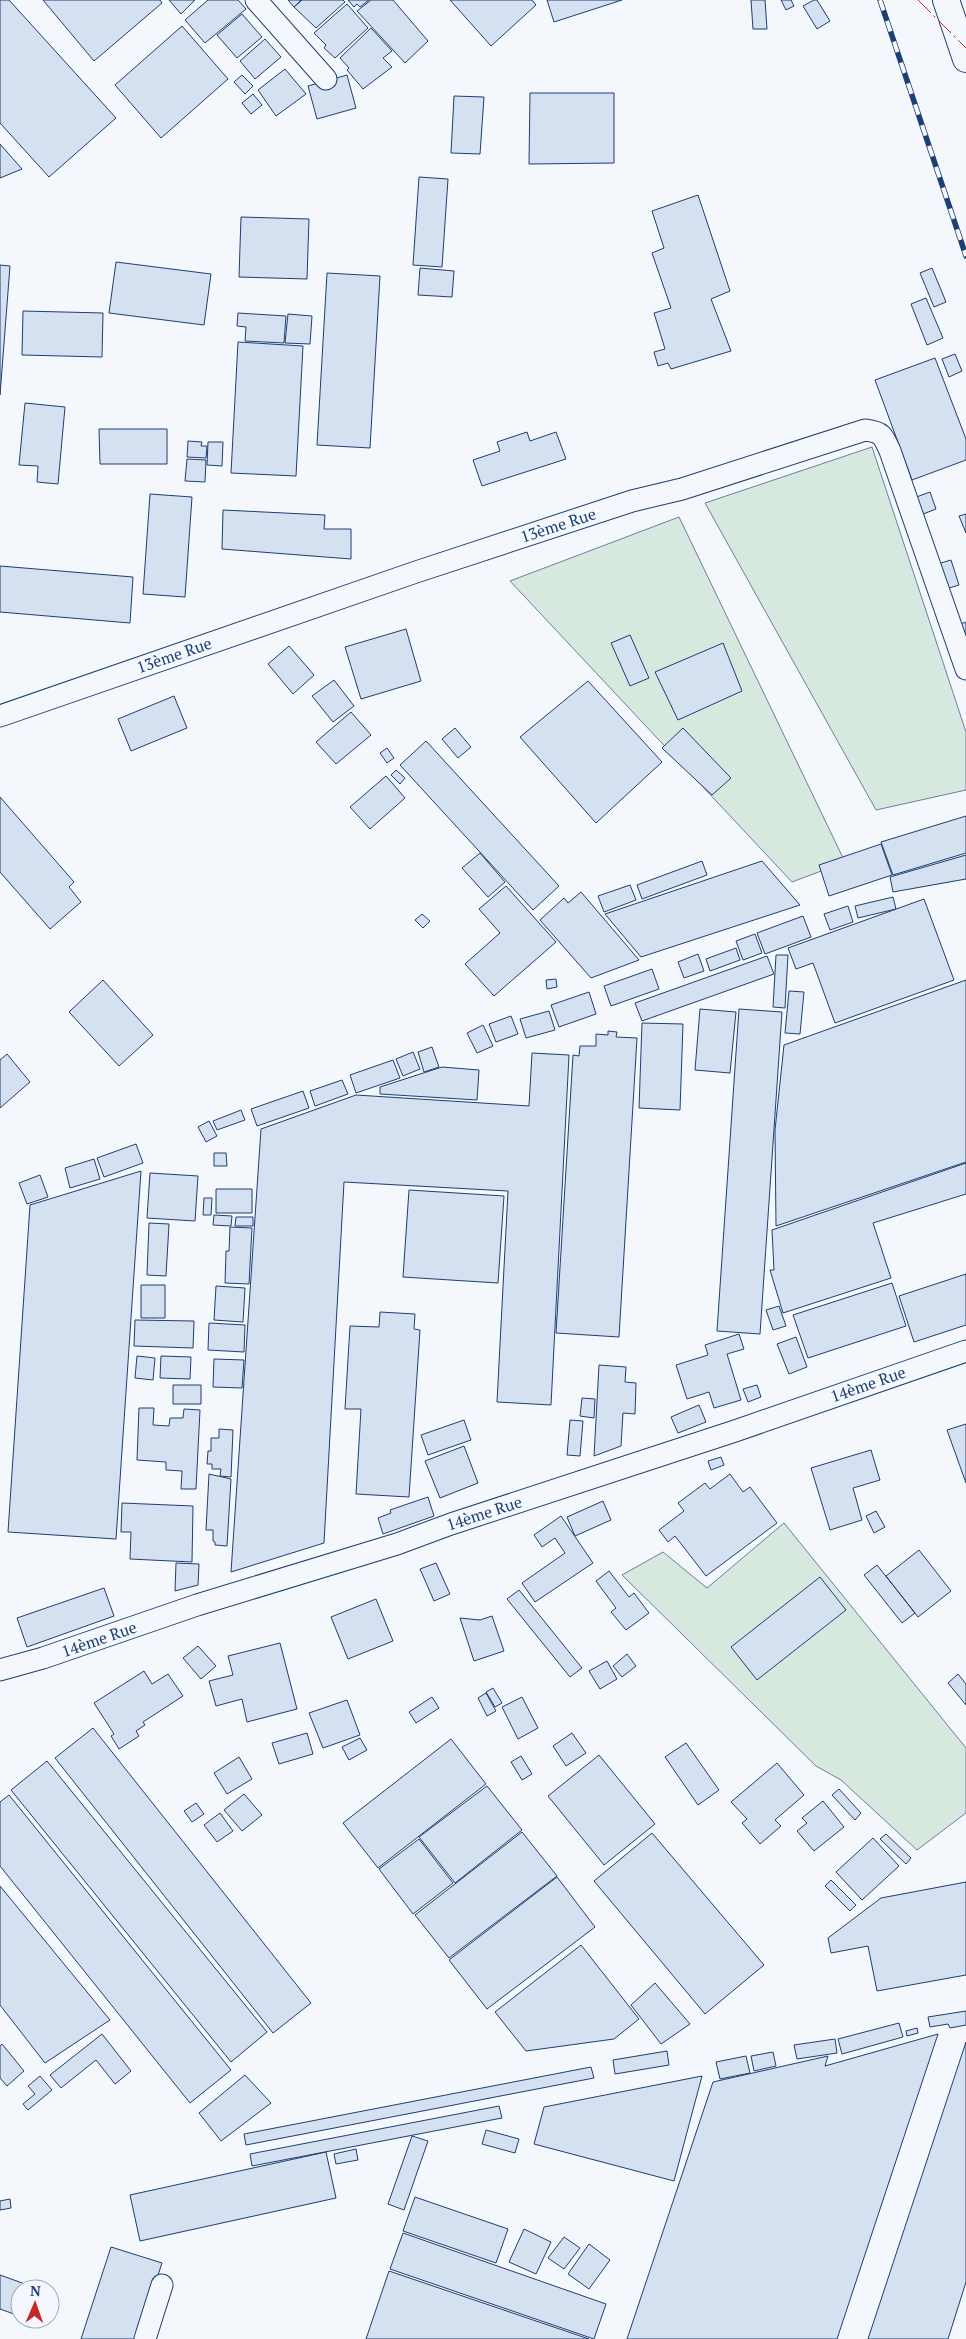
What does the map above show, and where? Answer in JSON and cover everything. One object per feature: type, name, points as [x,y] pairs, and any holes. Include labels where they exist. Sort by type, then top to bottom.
[{"type":"main road","points":[[946,0],[966,59]]},
{"type":"street","points":[[256,0],[326,79]]},
{"type":"street","points":[[946,0],[966,17]]},
{"type":"street","name":"13ème Rue","points":[[0,716],[416,572],[632,501],[682,489],[865,430],[878,432],[884,438],[890,450],[966,669]]},
{"type":"street","name":"14ème Rue","points":[[0,1670],[42,1658],[198,1605],[397,1544],[450,1524],[735,1431],[966,1351]]},
{"type":"street","points":[[145,2339],[162,2285]]},
{"type":"shaded area","points":[[872,447],[966,732],[966,790],[876,810],[705,503]]},
{"type":"shaded area","points":[[679,517],[845,862],[792,882],[510,581]]},
{"type":"shaded area","points":[[784,1523],[966,1748],[966,1813],[917,1850],[841,1780],[816,1766],[622,1575],[663,1552],[707,1588]]},
{"type":"building","points":[[0,0],[9,0],[116,118],[49,177],[0,123]]},
{"type":"building","points":[[43,0],[160,0],[162,3],[94,61]]},
{"type":"building","points":[[169,0],[195,0],[181,14]]},
{"type":"building","points":[[208,0],[238,0],[246,9],[205,43],[185,20]]},
{"type":"building","points":[[288,0],[301,0],[294,7]]},
{"type":"building","points":[[302,0],[343,0],[345,2],[316,28],[294,7]]},
{"type":"building","points":[[348,0],[369,0],[360,7],[357,4],[354,7]]},
{"type":"building","points":[[371,0],[393,0],[428,41],[405,63],[357,11]]},
{"type":"building","points":[[450,0],[532,0],[536,5],[491,46]]},
{"type":"building","points":[[547,0],[622,0],[554,22]]},
{"type":"building","points":[[751,0],[765,0],[767,29],[753,29]]},
{"type":"building","points":[[781,0],[791,0],[794,6],[786,10]]},
{"type":"building","points":[[817,0],[830,21],[817,29],[803,6]]},
{"type":"building","points":[[347,4],[368,28],[335,58],[324,48],[326,45],[314,33]]},
{"type":"building","points":[[242,14],[262,37],[237,58],[217,35]]},
{"type":"building","points":[[182,26],[228,79],[161,138],[115,85]]},
{"type":"building","points":[[371,28],[392,51],[383,58],[392,67],[363,89],[347,70],[349,68],[340,58]]},
{"type":"building","points":[[265,39],[281,57],[255,79],[240,61]]},
{"type":"building","points":[[285,69],[306,94],[276,116],[258,90]]},
{"type":"building","points":[[242,75],[253,86],[245,94],[234,82]]},
{"type":"building","points":[[347,75],[356,108],[317,119],[308,86]]},
{"type":"building","points":[[530,93],[614,93],[614,163],[529,164]]},
{"type":"building","points":[[253,94],[262,105],[251,114],[242,103]]},
{"type":"building","points":[[454,96],[484,97],[480,154],[451,153]]},
{"type":"building","points":[[0,144],[22,169],[0,178]]},
{"type":"building","points":[[419,177],[448,179],[442,267],[413,265]]},
{"type":"building","points":[[698,195],[730,291],[711,299],[731,351],[671,369],[668,363],[658,366],[654,352],[665,349],[654,313],[671,308],[652,253],[664,248],[652,211]]},
{"type":"building","points":[[241,217],[309,219],[307,279],[239,277]]},
{"type":"building","points":[[116,262],[211,274],[204,325],[109,313]]},
{"type":"building","points":[[0,265],[10,266],[0,395]]},
{"type":"building","points":[[420,268],[454,271],[452,297],[418,295]]},
{"type":"building","points":[[932,268],[946,302],[934,307],[920,273]]},
{"type":"building","points":[[327,273],[380,276],[370,448],[317,445]]},
{"type":"building","points":[[926,298],[943,338],[927,345],[911,304]]},
{"type":"building","points":[[23,311],[103,313],[102,357],[22,355]]},
{"type":"building","points":[[238,313],[286,316],[284,343],[245,341],[246,327],[237,326]]},
{"type":"building","points":[[288,314],[312,316],[310,344],[285,343]]},
{"type":"building","points":[[238,342],[303,346],[296,476],[231,473]]},
{"type":"building","points":[[955,354],[962,371],[949,377],[942,359]]},
{"type":"building","points":[[935,358],[966,439],[966,460],[912,480],[875,380]]},
{"type":"building","points":[[25,403],[65,407],[58,484],[37,482],[38,466],[19,465]]},
{"type":"building","points":[[99,429],[167,429],[167,464],[100,464]]},
{"type":"building","points":[[527,432],[530,441],[556,432],[566,459],[482,486],[473,460],[500,451],[497,442]]},
{"type":"building","points":[[188,441],[202,442],[201,446],[207,446],[206,458],[187,457]]},
{"type":"building","points":[[208,442],[223,442],[222,466],[207,465]]},
{"type":"building","points":[[187,459],[206,460],[205,482],[185,481]]},
{"type":"building","points":[[930,492],[936,509],[918,516],[911,499]]},
{"type":"building","points":[[150,494],[192,497],[185,597],[143,594]]},
{"type":"building","points":[[223,510],[325,515],[324,529],[351,529],[351,559],[222,549]]},
{"type":"building","points":[[966,514],[966,533],[959,516]]},
{"type":"building","points":[[951,560],[959,585],[943,590],[934,565]]},
{"type":"building","points":[[0,566],[133,577],[130,623],[0,612]]},
{"type":"building","points":[[966,622],[966,648],[955,626]]},
{"type":"building","points":[[406,629],[421,681],[361,699],[345,647]]},
{"type":"building","points":[[630,635],[649,678],[630,686],[611,643]]},
{"type":"building","points":[[723,643],[742,691],[678,720],[655,672]]},
{"type":"building","points":[[289,646],[314,675],[293,694],[268,664]]},
{"type":"building","points":[[334,680],[354,706],[333,722],[312,696]]},
{"type":"building","points":[[588,681],[662,762],[596,823],[520,737]]},
{"type":"building","points":[[174,696],[187,728],[131,751],[118,719]]},
{"type":"building","points":[[351,712],[371,735],[336,764],[316,742]]},
{"type":"building","points":[[455,728],[471,747],[458,758],[442,739]]},
{"type":"building","points":[[683,728],[731,778],[712,795],[662,748]]},
{"type":"building","points":[[426,741],[559,886],[533,910],[400,765]]},
{"type":"building","points":[[387,748],[394,758],[387,763],[380,753]]},
{"type":"building","points":[[396,770],[405,778],[400,784],[391,775]]},
{"type":"building","points":[[386,776],[405,798],[370,829],[350,807]]},
{"type":"building","points":[[0,797],[74,882],[69,887],[81,902],[50,929],[0,872]]},
{"type":"building","points":[[966,816],[966,853],[893,875],[881,842]]},
{"type":"building","points":[[881,844],[892,875],[829,896],[819,865]]},
{"type":"building","points":[[480,853],[505,882],[488,897],[462,868]]},
{"type":"building","points":[[966,855],[966,879],[893,892],[890,877]]},
{"type":"building","points":[[702,861],[707,875],[642,899],[637,885]]},
{"type":"building","points":[[762,861],[800,905],[641,957],[605,914]]},
{"type":"building","points":[[630,885],[636,900],[604,912],[598,896]]},
{"type":"building","points":[[506,886],[556,942],[494,996],[465,964],[500,933],[479,909]]},
{"type":"building","points":[[581,892],[639,960],[591,978],[540,920],[564,898],[568,903]]},
{"type":"building","points":[[893,897],[896,909],[858,918],[855,906]]},
{"type":"building","points":[[924,899],[954,980],[835,1023],[813,963],[796,969],[788,948]]},
{"type":"building","points":[[848,906],[853,922],[830,930],[824,914]]},
{"type":"building","points":[[422,914],[430,921],[423,928],[415,920]]},
{"type":"building","points":[[803,916],[811,937],[765,954],[757,933]]},
{"type":"building","points":[[755,934],[762,953],[743,960],[736,941]]},
{"type":"building","points":[[736,948],[740,960],[710,971],[706,959]]},
{"type":"building","points":[[698,954],[704,971],[684,978],[678,962]]},
{"type":"building","points":[[776,955],[788,955],[785,1008],[773,1007]]},
{"type":"building","points":[[767,956],[774,974],[642,1021],[635,1003]]},
{"type":"building","points":[[652,969],[659,989],[611,1006],[604,986]]},
{"type":"building","points":[[556,979],[557,987],[547,989],[546,980]]},
{"type":"building","points":[[103,980],[153,1035],[119,1066],[69,1012]]},
{"type":"building","points":[[966,980],[966,1162],[776,1226],[775,1130],[784,1045]]},
{"type":"building","points":[[789,991],[804,992],[800,1034],[785,1033]]},
{"type":"building","points":[[589,992],[596,1014],[559,1027],[551,1005]]},
{"type":"building","points":[[700,1009],[736,1012],[730,1073],[695,1070]]},
{"type":"building","points":[[739,1009],[782,1012],[760,1334],[717,1331]]},
{"type":"building","points":[[549,1011],[555,1030],[526,1038],[520,1019]]},
{"type":"building","points":[[511,1016],[518,1034],[496,1042],[489,1024]]},
{"type":"building","points":[[642,1023],[683,1024],[680,1110],[639,1108]]},
{"type":"building","points":[[483,1025],[493,1046],[477,1053],[467,1033]]},
{"type":"building","points":[[608,1031],[617,1032],[616,1037],[637,1038],[619,1337],[556,1333],[573,1055],[579,1056],[580,1046],[596,1046],[596,1034],[608,1035]]},
{"type":"building","points":[[432,1047],[439,1067],[424,1072],[418,1052]]},
{"type":"building","points":[[413,1052],[420,1069],[403,1076],[396,1059]]},
{"type":"building","points":[[532,1053],[569,1055],[551,1405],[497,1402],[508,1191],[344,1182],[324,1543],[231,1572],[261,1129],[356,1095],[529,1106]]},
{"type":"building","points":[[7,1054],[30,1082],[0,1108],[0,1060]]},
{"type":"building","points":[[393,1060],[400,1078],[356,1093],[350,1075]]},
{"type":"building","points":[[442,1067],[479,1070],[477,1100],[380,1094],[380,1087]]},
{"type":"building","points":[[342,1080],[348,1094],[315,1106],[310,1091]]},
{"type":"building","points":[[303,1091],[309,1108],[257,1126],[251,1109]]},
{"type":"building","points":[[241,1110],[245,1120],[217,1130],[213,1121]]},
{"type":"building","points":[[209,1121],[217,1136],[206,1142],[198,1127]]},
{"type":"building","points":[[136,1144],[143,1163],[104,1177],[97,1158]]},
{"type":"building","points":[[214,1153],[226,1153],[227,1166],[214,1166]]},
{"type":"building","points":[[94,1159],[100,1179],[70,1188],[65,1168]]},
{"type":"building","points":[[966,1163],[966,1194],[873,1223],[891,1278],[783,1313],[770,1270],[774,1270],[772,1230]]},
{"type":"building","points":[[141,1171],[116,1539],[8,1532],[30,1205]]},
{"type":"building","points":[[150,1173],[198,1176],[195,1221],[147,1218]]},
{"type":"building","points":[[40,1175],[48,1197],[27,1204],[19,1183]]},
{"type":"building","points":[[216,1189],[252,1189],[252,1213],[216,1213]]},
{"type":"building","points":[[409,1190],[504,1196],[498,1283],[403,1277]]},
{"type":"building","points":[[204,1198],[212,1198],[211,1215],[203,1215]]},
{"type":"building","points":[[214,1215],[232,1216],[231,1226],[213,1225]]},
{"type":"building","points":[[236,1217],[253,1217],[253,1226],[235,1226]]},
{"type":"building","points":[[149,1223],[169,1224],[166,1276],[147,1275]]},
{"type":"building","points":[[230,1227],[252,1228],[249,1284],[225,1283],[226,1251],[229,1251]]},
{"type":"building","points":[[966,1274],[966,1325],[914,1342],[899,1296]]},
{"type":"building","points":[[892,1283],[906,1326],[808,1358],[793,1315]]},
{"type":"building","points":[[141,1285],[165,1285],[165,1318],[141,1318]]},
{"type":"building","points":[[216,1286],[245,1288],[243,1322],[214,1320]]},
{"type":"building","points":[[779,1306],[786,1326],[773,1330],[766,1310]]},
{"type":"building","points":[[380,1312],[415,1314],[414,1329],[420,1330],[409,1497],[356,1494],[361,1409],[345,1409],[350,1326],[379,1327]]},
{"type":"building","points":[[135,1320],[194,1321],[193,1348],[134,1346]]},
{"type":"building","points":[[209,1323],[245,1325],[244,1352],[208,1350]]},
{"type":"building","points":[[739,1334],[744,1349],[727,1354],[741,1400],[714,1408],[709,1392],[687,1399],[676,1365],[708,1355],[705,1345]]},
{"type":"building","points":[[796,1337],[807,1367],[789,1374],[777,1344]]},
{"type":"building","points":[[137,1356],[155,1358],[153,1380],[135,1378]]},
{"type":"building","points":[[161,1356],[191,1357],[190,1379],[160,1378]]},
{"type":"building","points":[[214,1359],[244,1360],[242,1388],[213,1387]]},
{"type":"building","points":[[599,1365],[626,1367],[625,1382],[636,1383],[635,1414],[623,1413],[621,1446],[594,1456]]},
{"type":"building","points":[[173,1385],[201,1385],[201,1404],[173,1404]]},
{"type":"building","points":[[757,1385],[761,1397],[748,1402],[743,1389]]},
{"type":"building","points":[[582,1398],[595,1399],[594,1418],[580,1416]]},
{"type":"building","points":[[699,1405],[706,1422],[678,1433],[671,1417]]},
{"type":"building","points":[[139,1408],[154,1408],[153,1425],[169,1426],[170,1418],[183,1418],[184,1409],[200,1410],[196,1489],[181,1489],[182,1471],[166,1470],[166,1462],[137,1460]]},
{"type":"building","points":[[464,1420],[471,1440],[428,1455],[421,1435]]},
{"type":"building","points":[[570,1420],[583,1421],[580,1456],[567,1455]]},
{"type":"building","points":[[966,1424],[966,1483],[947,1430]]},
{"type":"building","points":[[219,1429],[233,1430],[231,1477],[220,1476],[221,1469],[212,1469],[212,1464],[207,1464],[208,1451],[211,1451],[211,1438],[219,1438]]},
{"type":"building","points":[[464,1446],[478,1483],[440,1498],[425,1461]]},
{"type":"building","points":[[871,1450],[880,1480],[853,1488],[862,1520],[830,1530],[811,1468]]},
{"type":"building","points":[[721,1457],[724,1465],[711,1470],[708,1461]]},
{"type":"building","points":[[209,1474],[231,1479],[227,1546],[215,1545],[213,1530],[206,1530]]},
{"type":"building","points":[[730,1474],[743,1492],[750,1487],[777,1523],[706,1576],[675,1536],[668,1542],[659,1530],[684,1511],[678,1503],[705,1483],[710,1489]]},
{"type":"building","points":[[428,1497],[434,1516],[383,1534],[378,1518],[391,1513],[390,1510]]},
{"type":"building","points":[[603,1501],[611,1520],[575,1536],[567,1517]]},
{"type":"building","points":[[122,1503],[193,1506],[192,1562],[130,1559],[131,1532],[121,1532]]},
{"type":"building","points":[[876,1511],[885,1527],[874,1533],[866,1516]]},
{"type":"building","points":[[561,1516],[593,1563],[535,1602],[522,1583],[565,1553],[555,1538],[542,1547],[534,1535]]},
{"type":"building","points":[[919,1550],[951,1591],[918,1617],[886,1576]]},
{"type":"building","points":[[176,1563],[199,1564],[198,1585],[175,1591]]},
{"type":"building","points":[[436,1563],[450,1594],[434,1601],[420,1569]]},
{"type":"building","points":[[877,1565],[915,1613],[902,1623],[864,1575]]},
{"type":"building","points":[[609,1571],[629,1597],[634,1593],[649,1613],[626,1630],[611,1612],[616,1608],[596,1581]]},
{"type":"building","points":[[820,1577],[846,1610],[757,1680],[731,1647]]},
{"type":"building","points":[[104,1588],[114,1616],[27,1647],[17,1618]]},
{"type":"building","points":[[519,1590],[582,1668],[570,1677],[507,1599]]},
{"type":"building","points":[[376,1599],[393,1641],[348,1659],[331,1617]]},
{"type":"building","points":[[492,1616],[504,1651],[474,1661],[460,1618],[480,1620]]},
{"type":"building","points":[[280,1643],[297,1709],[247,1722],[242,1699],[216,1706],[209,1681],[233,1675],[228,1656]]},
{"type":"building","points":[[198,1646],[216,1666],[201,1679],[183,1658]]},
{"type":"building","points":[[627,1654],[636,1666],[622,1677],[613,1666]]},
{"type":"building","points":[[607,1661],[617,1679],[600,1689],[589,1671]]},
{"type":"building","points":[[144,1671],[152,1684],[168,1674],[183,1696],[143,1722],[145,1725],[136,1731],[139,1736],[119,1749],[111,1736],[114,1734],[94,1703]]},
{"type":"building","points":[[958,1674],[966,1684],[966,1705],[948,1683]]},
{"type":"building","points":[[493,1688],[502,1703],[495,1707],[486,1692]]},
{"type":"building","points":[[486,1693],[496,1711],[487,1716],[478,1698]]},
{"type":"building","points":[[432,1697],[439,1708],[416,1723],[409,1712]]},
{"type":"building","points":[[522,1697],[538,1728],[518,1739],[502,1707]]},
{"type":"building","points":[[347,1700],[360,1735],[323,1748],[309,1713]]},
{"type":"building","points":[[93,1728],[311,2003],[273,2033],[55,1758]]},
{"type":"building","points":[[307,1733],[313,1754],[279,1764],[272,1743]]},
{"type":"building","points":[[572,1733],[586,1753],[566,1766],[553,1746]]},
{"type":"building","points":[[360,1738],[367,1750],[349,1760],[342,1747]]},
{"type":"building","points":[[451,1739],[486,1784],[378,1868],[343,1823]]},
{"type":"building","points":[[686,1743],[719,1790],[698,1805],[665,1757]]},
{"type":"building","points":[[599,1755],[655,1824],[604,1865],[548,1796]]},
{"type":"building","points":[[521,1756],[532,1774],[522,1780],[511,1762]]},
{"type":"building","points":[[239,1757],[252,1779],[227,1794],[214,1773]]},
{"type":"building","points":[[47,1761],[267,2032],[231,2062],[11,1790]]},
{"type":"building","points":[[777,1763],[804,1795],[775,1820],[781,1826],[760,1844],[742,1823],[747,1819],[731,1802]]},
{"type":"building","points":[[487,1786],[522,1830],[455,1883],[419,1837]]},
{"type":"building","points":[[839,1789],[861,1813],[855,1820],[832,1795]]},
{"type":"building","points":[[244,1794],[262,1815],[242,1831],[224,1810]]},
{"type":"building","points":[[9,1795],[231,2070],[190,2103],[0,1866],[0,1802]]},
{"type":"building","points":[[823,1801],[844,1827],[814,1851],[797,1831],[807,1823],[802,1818]]},
{"type":"building","points":[[196,1803],[204,1814],[192,1822],[184,1811]]},
{"type":"building","points":[[220,1813],[233,1831],[217,1842],[204,1825]]},
{"type":"building","points":[[522,1832],[557,1876],[449,1958],[415,1915]]},
{"type":"building","points":[[652,1833],[764,1965],[705,2014],[594,1881]]},
{"type":"building","points":[[886,1834],[911,1858],[906,1864],[880,1839]]},
{"type":"building","points":[[873,1838],[899,1866],[862,1900],[836,1872]]},
{"type":"building","points":[[419,1839],[453,1883],[413,1914],[379,1869]]},
{"type":"building","points":[[557,1877],[595,1927],[487,2009],[449,1960]]},
{"type":"building","points":[[831,1880],[856,1905],[850,1911],[825,1886]]},
{"type":"building","points":[[966,1882],[966,1975],[877,1991],[868,1946],[831,1953],[828,1938],[881,1898]]},
{"type":"building","points":[[0,1886],[110,2020],[45,2063],[0,2005]]},
{"type":"building","points":[[581,1945],[639,2019],[614,2039],[526,2051],[495,2012]]},
{"type":"building","points":[[655,1983],[690,2024],[661,2044],[631,2005]]},
{"type":"building","points":[[966,2011],[966,2025],[950,2028],[948,2024],[930,2027],[928,2017]]},
{"type":"building","points":[[899,2023],[903,2037],[842,2054],[838,2039]]},
{"type":"building","points":[[917,2028],[918,2033],[907,2036],[906,2031]]},
{"type":"building","points":[[102,2034],[131,2071],[115,2084],[96,2060],[61,2088],[50,2075]]},
{"type":"building","points":[[938,2034],[837,2339],[627,2339],[713,2082],[828,2056],[825,2066]]},
{"type":"building","points":[[835,2039],[837,2053],[797,2059],[794,2045]]},
{"type":"building","points":[[966,2042],[966,2282],[948,2339],[868,2339]]},
{"type":"building","points":[[2,2044],[24,2071],[7,2086],[0,2078],[0,2046]]},
{"type":"building","points":[[667,2051],[669,2065],[615,2074],[613,2060]]},
{"type":"building","points":[[773,2052],[776,2066],[754,2071],[751,2056]]},
{"type":"building","points":[[746,2056],[750,2073],[720,2079],[716,2062]]},
{"type":"building","points":[[591,2067],[594,2078],[246,2145],[244,2134]]},
{"type":"building","points":[[245,2075],[271,2103],[221,2141],[199,2113]]},
{"type":"building","points":[[40,2076],[52,2090],[28,2110],[23,2104],[35,2094],[28,2086]]},
{"type":"building","points":[[702,2076],[674,2181],[534,2144],[544,2107]]},
{"type":"building","points":[[499,2106],[502,2118],[252,2166],[250,2154]]},
{"type":"building","points":[[486,2130],[519,2139],[515,2153],[482,2144]]},
{"type":"building","points":[[412,2136],[428,2141],[404,2210],[388,2204]]},
{"type":"building","points":[[356,2149],[358,2160],[336,2164],[334,2154]]},
{"type":"building","points":[[326,2152],[336,2198],[140,2241],[130,2195]]},
{"type":"building","points":[[415,2197],[508,2229],[496,2263],[403,2231]]},
{"type":"building","points":[[10,2199],[11,2208],[0,2210],[0,2201]]},
{"type":"building","points":[[524,2229],[551,2242],[536,2274],[509,2262]]},
{"type":"building","points":[[403,2233],[606,2304],[594,2339],[390,2269]]},
{"type":"building","points":[[564,2237],[580,2248],[564,2269],[548,2258]]},
{"type":"building","points":[[589,2244],[610,2260],[589,2289],[568,2274]]},
{"type":"building","points":[[111,2247],[162,2263],[137,2339],[81,2339]]},
{"type":"building","points":[[389,2271],[589,2339],[366,2339]]},
{"type":"building","points":[[0,2275],[11,2279],[10,2313],[0,2309]]},
{"type":"railway","points":[[880,0],[966,256]]},
{"type":"power","points":[[918,0],[966,48]]}]
